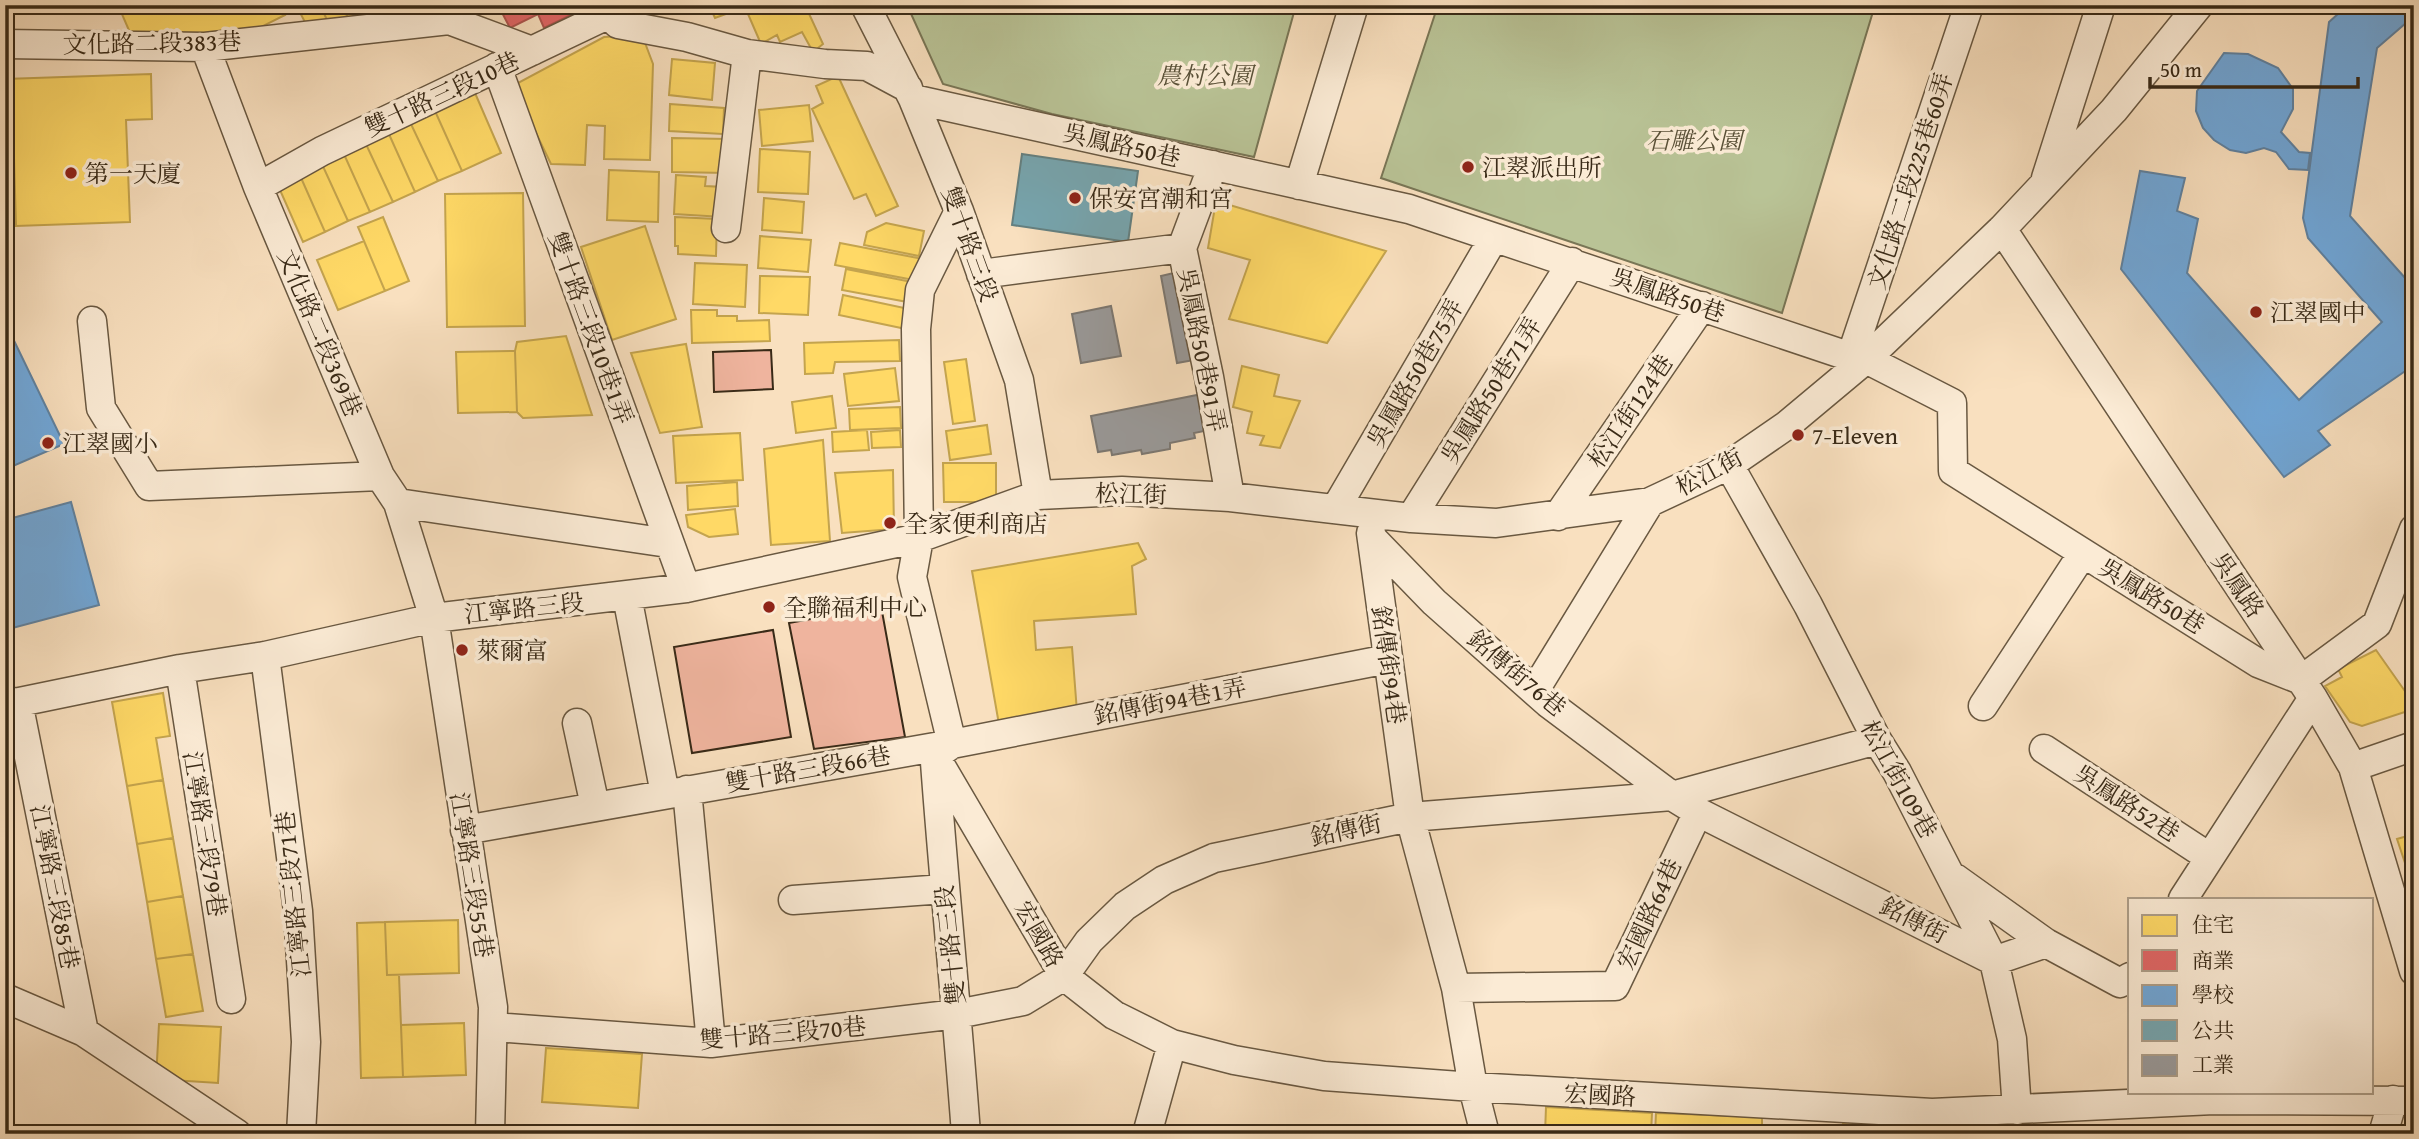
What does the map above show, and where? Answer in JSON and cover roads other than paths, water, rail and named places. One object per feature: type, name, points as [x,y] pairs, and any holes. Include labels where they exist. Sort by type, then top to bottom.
[{"type":"street","name":"雙十路三段","points":[[865,5],[911,94],[959,211],[1019,380],[1038,495]]},
{"type":"street","points":[[1299,185],[1354,5]]},
{"type":"street","name":"文化路二段225巷60弄","points":[[1859,358],[1969,5]]},
{"type":"street","points":[[2044,184],[2101,5]]},
{"type":"street","name":"松江街","points":[[1038,495],[1122,491],[1230,497],[1336,508],[1370,526],[1411,518],[1496,523],[1650,502],[1729,465],[1787,425],[2002,229],[2114,110],[2199,5]]},
{"type":"street","name":"吳鳳路50巷","points":[[619,10],[618,24],[687,37],[747,54],[825,64],[867,66],[911,94],[1409,209],[1859,358],[1952,403],[1953,471],[2258,663],[2307,689]]},
{"type":"street","name":"雙十路三段10巷","points":[[258,187],[322,151],[619,10]]},
{"type":"street","points":[[454,13],[531,51]]},
{"type":"street","name":"文化路二段383巷","points":[[5,44],[205,47],[454,13]]},
{"type":"street","name":"文化路二段369巷","points":[[205,47],[258,187],[380,476],[398,503],[434,618]]},
{"type":"street","points":[[726,228],[747,54]]},
{"type":"street","name":"雙十路三段10巷1弄","points":[[498,67],[686,588]]},
{"type":"street","name":"吳鳳路50巷91弄","points":[[1213,165],[1182,248],[1230,497]]},
{"type":"street","points":[[943,750],[912,577],[919,538],[916,329],[920,290],[959,211]]},
{"type":"street","name":"吳鳳路","points":[[2002,229],[2307,689],[2353,767],[2414,971]]},
{"type":"street","name":"吳鳳路50巷75弄","points":[[1336,508],[1493,239]]},
{"type":"street","points":[[981,274],[1182,248]]},
{"type":"street","name":"吳鳳路50巷71弄","points":[[1411,518],[1572,262]]},
{"type":"street","name":"松江街124巷","points":[[1558,516],[1702,306]]},
{"type":"street","points":[[92,321],[101,408],[149,486],[380,476]]},
{"type":"street","name":"松江街109巷","points":[[1729,465],[1808,605],[1994,961],[2012,1039],[2017,1110]]},
{"type":"street","name":"江寧路三段","points":[[12,703],[180,669],[265,656],[434,618],[686,588],[919,538],[1038,495]]},
{"type":"street","points":[[1535,690],[1650,502]]},
{"type":"street","points":[[398,503],[668,543]]},
{"type":"street","name":"銘傳街76巷","points":[[1370,526],[1434,602],[1535,690],[1672,796]]},
{"type":"street","name":"銘傳街94巷","points":[[1370,526],[1410,817],[1456,988],[1473,1087],[1485,1134]]},
{"type":"street","points":[[2184,898],[2307,689],[2377,624],[2414,529]]},
{"type":"street","points":[[1983,706],[2083,552]]},
{"type":"street","points":[[627,596],[676,792],[711,1043]]},
{"type":"street","name":"江寧路三段55巷","points":[[434,618],[493,1007],[490,1134]]},
{"type":"street","name":"江寧路三段71巷","points":[[265,656],[298,911],[306,1042],[301,1134]]},
{"type":"street","name":"銘傳街94巷1弄","points":[[943,750],[1388,659]]},
{"type":"street","name":"江寧路三段79巷","points":[[180,669],[230,999]]},
{"type":"street","name":"江寧路三段85巷","points":[[12,703],[84,1032]]},
{"type":"street","points":[[577,723],[595,806]]},
{"type":"street","name":"銘傳街","points":[[1064,976],[1089,941],[1125,906],[1164,880],[1214,858],[1410,817],[1672,796],[1877,740]]},
{"type":"street","points":[[2353,767],[2414,746]]},
{"type":"street","name":"吳鳳路52巷","points":[[2045,749],[2209,857]]},
{"type":"street","name":"雙十路三段","points":[[943,750],[944,889],[966,1134]]},
{"type":"street","name":"雙十路三段66巷","points":[[465,830],[676,792],[943,750]]},
{"type":"street","name":"宏國路","points":[[943,750],[1064,976],[1114,1015],[1172,1044],[1234,1060],[1324,1076],[1927,1124],[2017,1110],[2214,1100],[2344,1096],[2403,1101]]},
{"type":"street","name":"銘傳街","points":[[1672,796],[1698,812],[1994,961]]},
{"type":"street","name":"宏國路64巷","points":[[1456,988],[1615,986],[1698,812]]},
{"type":"street","points":[[1951,875],[2046,943],[2120,983],[2128,978]]},
{"type":"street","points":[[793,900],[944,889]]},
{"type":"street","points":[[1994,961],[2046,943]]},
{"type":"street","name":"雙十路三段70巷","points":[[494,1027],[711,1043],[957,1014],[1023,1001],[1064,976]]},
{"type":"street","points":[[5,998],[84,1032],[237,1134]]},
{"type":"street","points":[[1147,1134],[1172,1044]]},
{"type":"street","points":[[2384,1134],[2403,1101]]},
{"type":"place","name":"江翠派出所","points":[[1468,167]]},
{"type":"place","name":"第一天廈","points":[[71,173]]},
{"type":"place","name":"保安宮潮和宮","points":[[1075,198]]},
{"type":"place","name":"江翠國中","points":[[2256,312]]},
{"type":"place","name":"7-Eleven","points":[[1798,435]]},
{"type":"place","name":"江翠國小","points":[[48,443]]},
{"type":"place","name":"全家便利商店","points":[[890,523]]},
{"type":"place","name":"全聯福利中心","points":[[769,607]]},
{"type":"place","name":"萊爾富","points":[[462,650]]},
{"type":"park label","name":"農村公園","points":[[1205,75]]},
{"type":"park label","name":"石雕公園","points":[[1694,140]]}]
